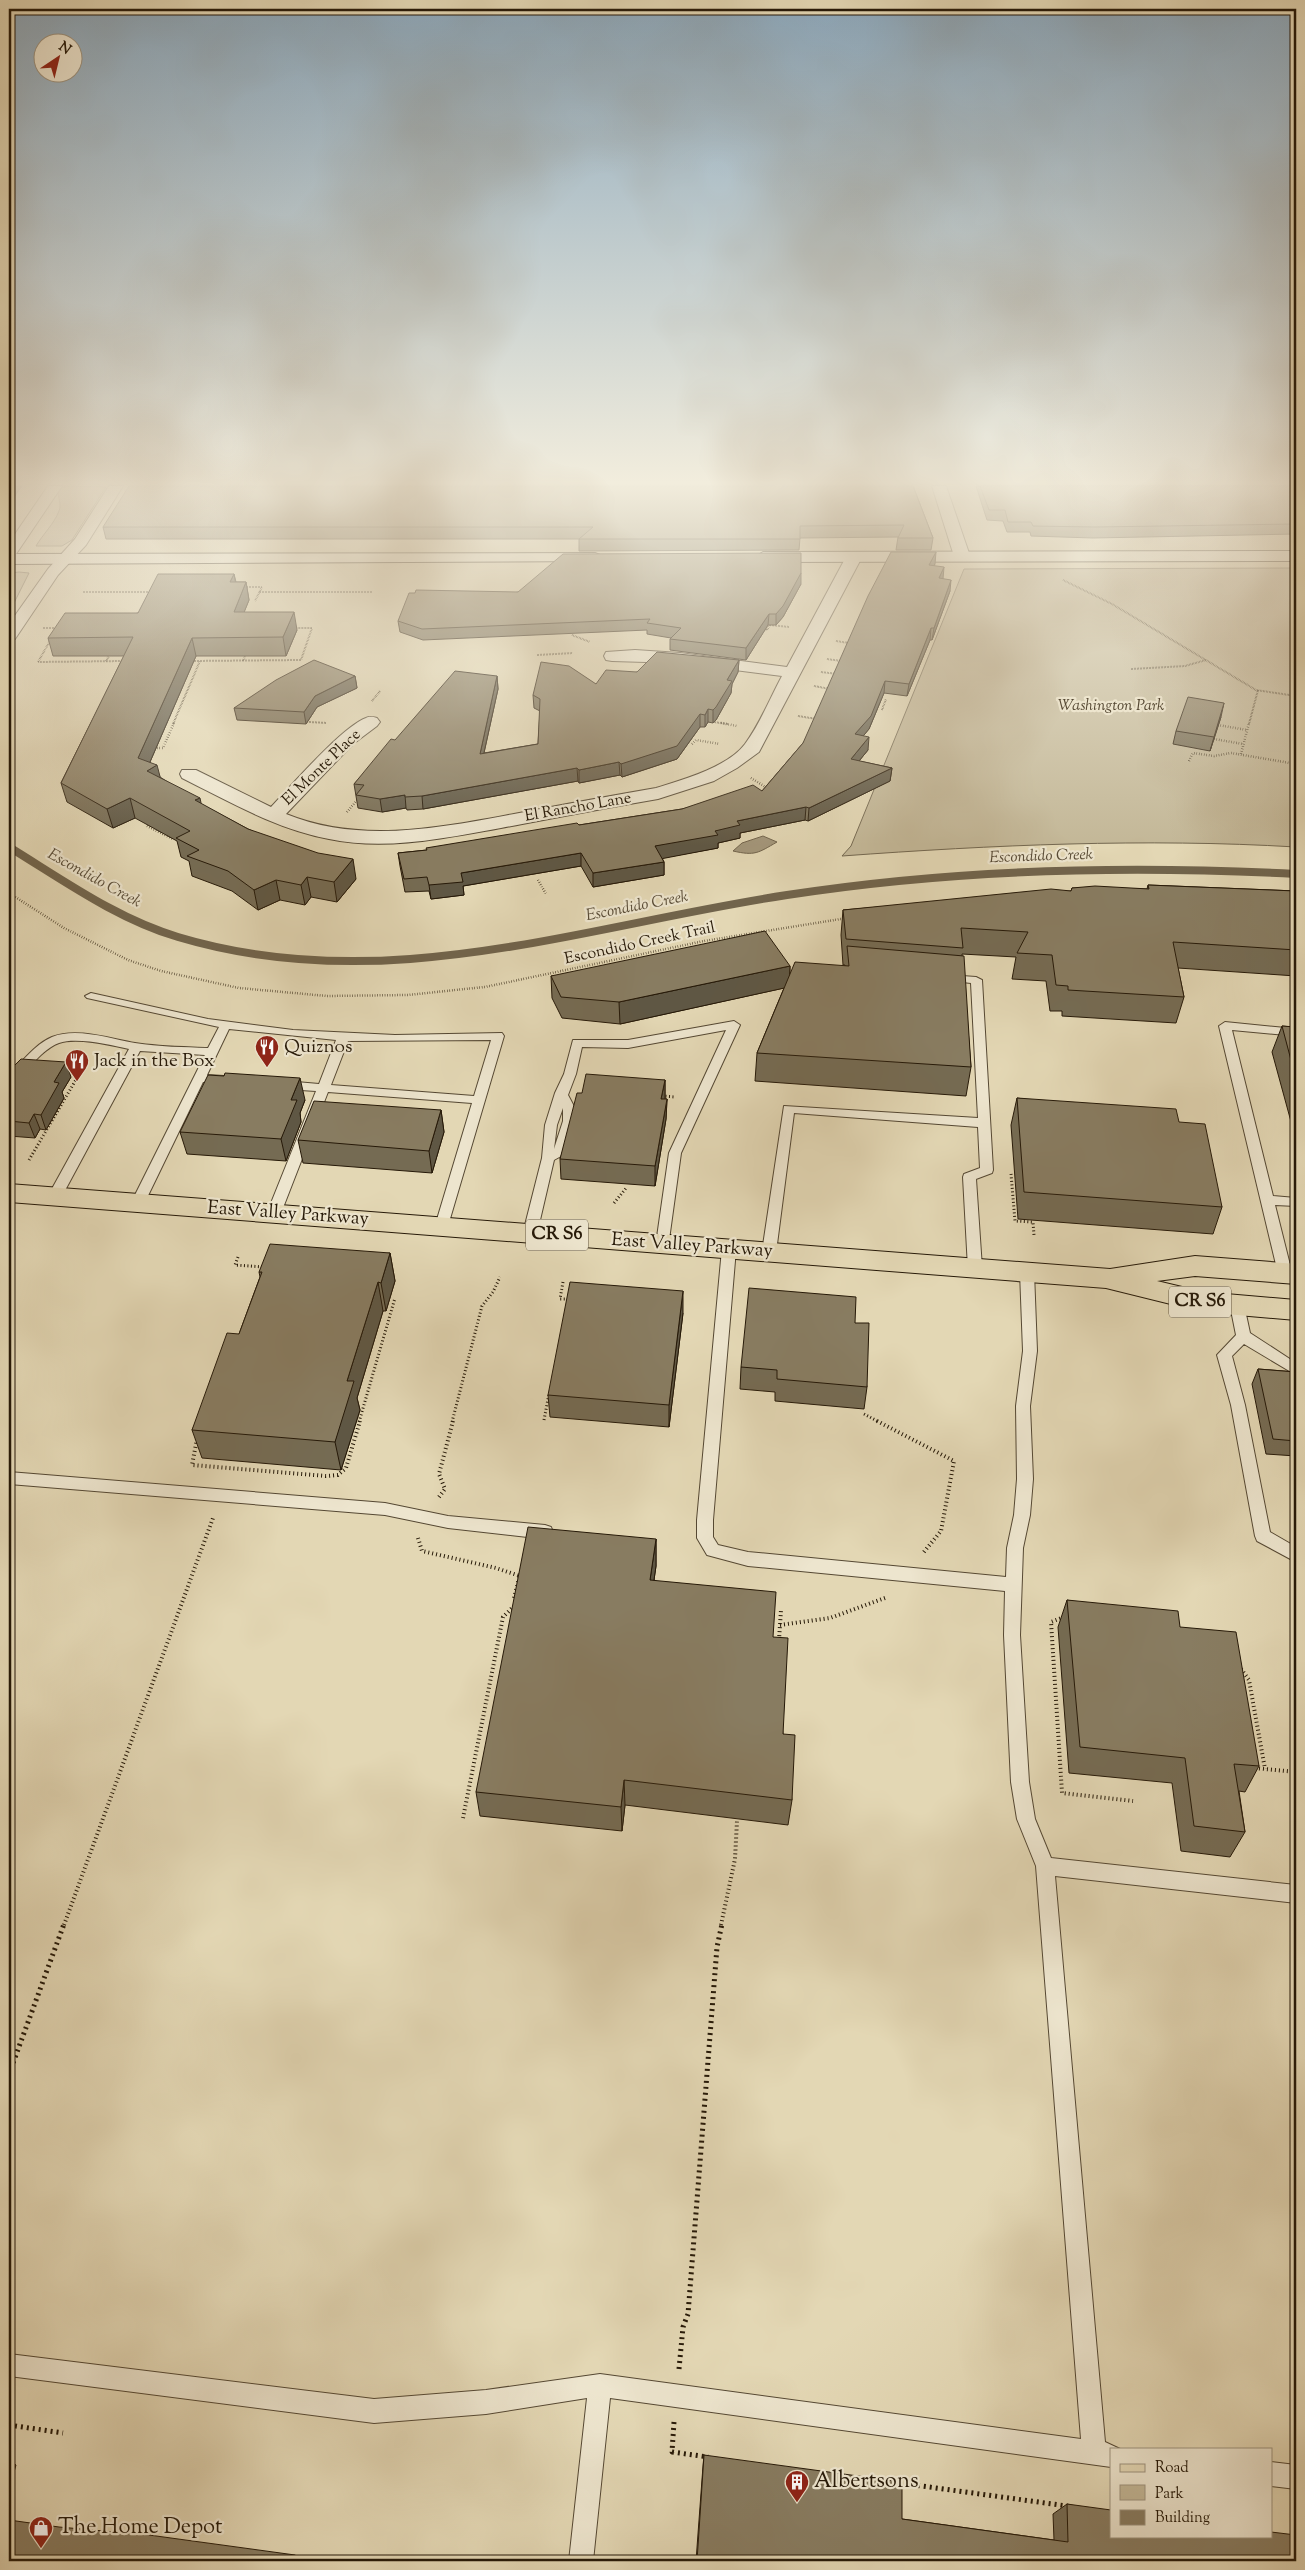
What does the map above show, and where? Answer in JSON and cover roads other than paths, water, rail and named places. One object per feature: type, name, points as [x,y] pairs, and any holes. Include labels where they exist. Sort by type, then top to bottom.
[{"type":"main road","name":"East Valley Parkway","points":[[9,1193],[1106,1278],[1202,1302],[1296,1310]]},
{"type":"main road","name":"East Valley Parkway","points":[[1106,1278],[1196,1266],[1290,1273]]},
{"type":"street","points":[[9,635],[29,606]]},
{"type":"street","name":"El Rancho Lane","points":[[189,774],[302,827],[332,834],[370,838],[409,837],[664,792],[712,775],[741,758],[759,738],[828,606]]},
{"type":"street","points":[[612,656],[646,654],[680,657],[793,673]]},
{"type":"street","name":"El Monte Place","points":[[274,814],[347,740],[371,722]]},
{"type":"lane","points":[[937,977],[976,980],[987,1170],[969,1177],[975,1268]]},
{"type":"lane","points":[[91,996],[225,1026],[343,1038],[423,1039],[498,1036],[442,1226]]},
{"type":"lane","points":[[530,1233],[548,1158],[546,1146],[561,1093],[570,1074],[577,1043],[628,1044],[734,1025],[675,1152],[663,1244]]},
{"type":"lane","points":[[138,1203],[225,1026]]},
{"type":"lane","points":[[1290,1273],[1268,1200],[1225,1026],[1296,1032]]},
{"type":"lane","points":[[9,1082],[44,1047],[55,1040],[66,1038],[106,1040],[136,1047],[212,1052]]},
{"type":"lane","points":[[274,1213],[343,1038]]},
{"type":"lane","points":[[55,1196],[136,1047]]},
{"type":"lane","points":[[200,1078],[238,1081]]},
{"type":"lane","points":[[276,1084],[479,1100]]},
{"type":"lane","points":[[769,1252],[788,1109],[985,1124]]},
{"type":"lane","points":[[1268,1200],[1296,1202]]},
{"type":"lane","points":[[729,1249],[705,1520],[706,1538],[713,1550],[748,1559],[1014,1585]]},
{"type":"lane","points":[[9,2365],[374,2411],[486,2402],[600,2385],[1103,2454],[1045,1866],[1026,1819],[1020,1782],[1012,1635],[1015,1548],[1022,1515],[1025,1479],[1023,1406],[1030,1351],[1027,1272]]},
{"type":"lane","points":[[1237,1305],[1243,1336],[1296,1370]]},
{"type":"lane","points":[[1243,1336],[1224,1355],[1238,1405],[1263,1536],[1296,1555]]},
{"type":"lane","points":[[9,1478],[385,1509],[448,1522],[558,1533]]},
{"type":"lane","points":[[1045,1866],[1296,1894]]},
{"type":"lane","points":[[581,2561],[600,2385]]},
{"type":"lane","points":[[1272,2474],[1296,2477]]},
{"type":"waterway","name":"Escondido Creek","points":[[9,847],[91,898],[155,929],[178,937],[255,954],[332,961],[408,959],[483,951],[787,895],[914,879],[1041,871],[1105,870],[1232,871],[1296,874]]},
{"type":"place","name":"Quiznos","points":[[267,1068]]},
{"type":"place","name":"Jack in the Box","points":[[77,1082]]},
{"type":"place","name":"Albertsons","points":[[797,2503]]},
{"type":"place","name":"The Home Depot","points":[[41,2549]]},
{"type":"park label","name":"Washington Park","points":[[1111,706]]}]
